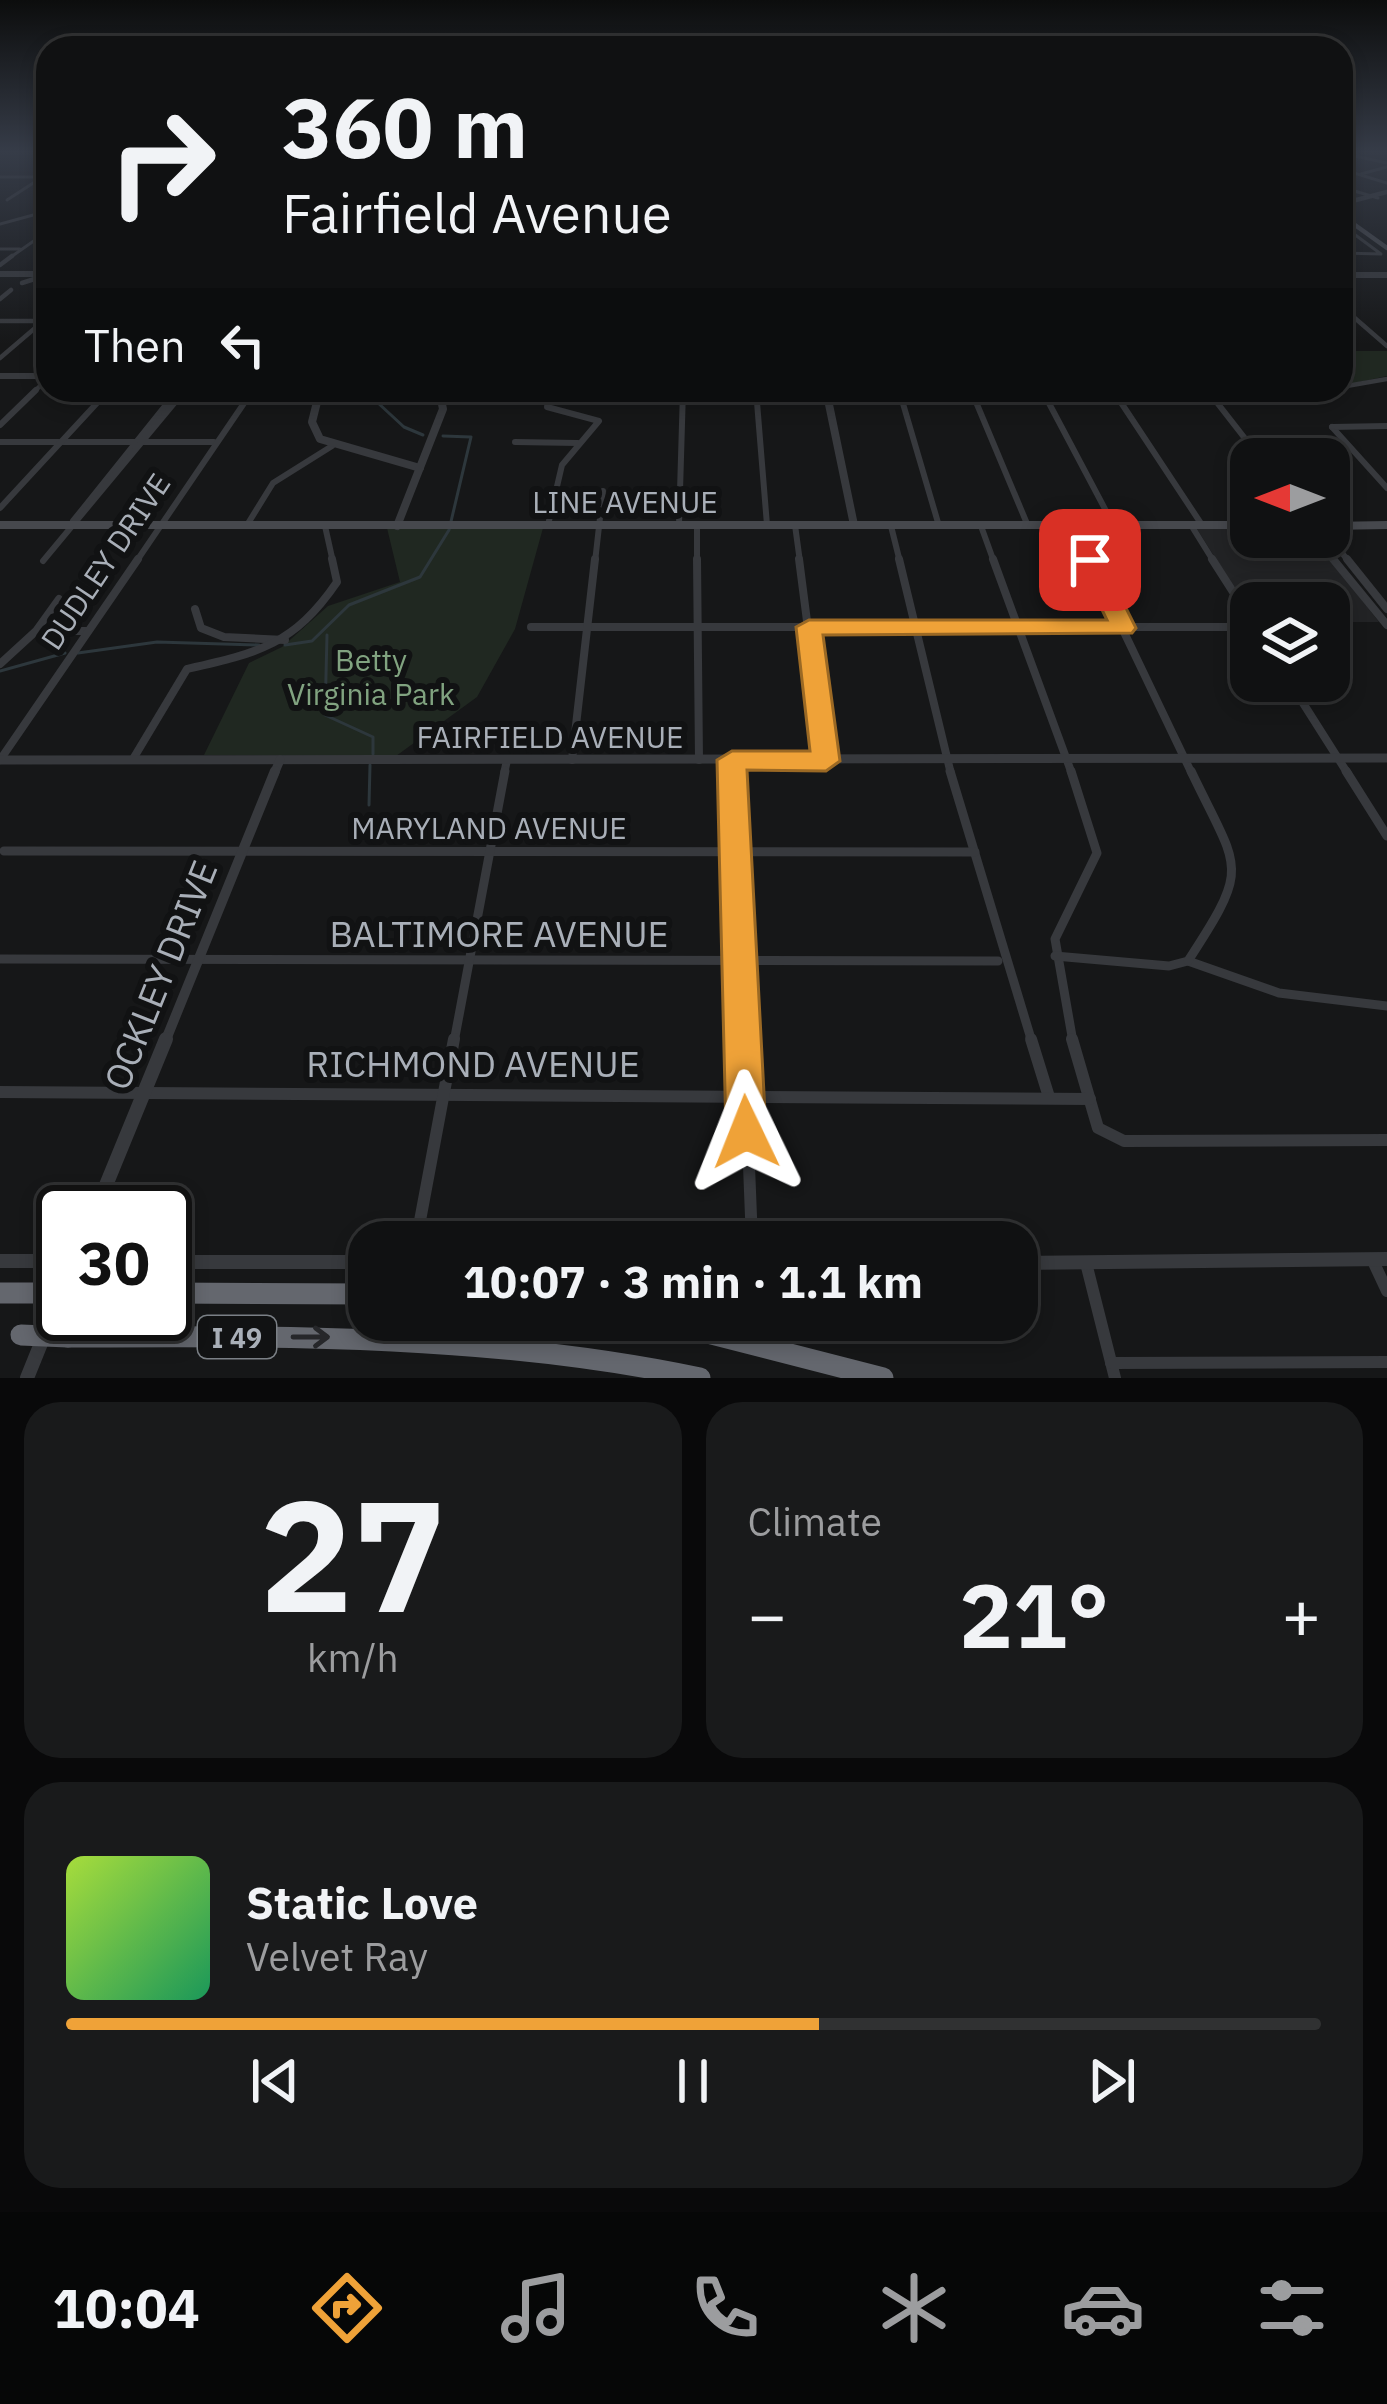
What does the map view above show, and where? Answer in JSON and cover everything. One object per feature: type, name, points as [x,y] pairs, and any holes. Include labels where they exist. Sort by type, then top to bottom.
[{"type":"highway","points":[[0,1292],[36,1293]]},
{"type":"highway","name":"I 49","points":[[192,1293],[348,1294]]},
{"type":"highway","name":"I 49","points":[[11,1335],[444,1341],[577,1354],[700,1378]]},
{"type":"highway","points":[[739,1341],[883,1378]]},
{"type":"main road","points":[[1353,225],[1385,249]]},
{"type":"main road","name":"LINE AVENUE","points":[[0,524],[1230,525]]},
{"type":"main road","points":[[1350,526],[1387,525]]},
{"type":"street","points":[[1353,233],[1385,249]]},
{"type":"street","points":[[0,265],[36,240]]},
{"type":"street","points":[[0,249],[21,249]]},
{"type":"street","points":[[1353,253],[1385,249]]},
{"type":"street","points":[[0,274],[36,275]]},
{"type":"street","points":[[1353,275],[1387,275]]},
{"type":"street","points":[[22,283],[36,279]]},
{"type":"street","points":[[0,298],[10,290]]},
{"type":"street","points":[[1353,316],[1387,346]]},
{"type":"street","points":[[0,321],[36,320]]},
{"type":"street","points":[[0,358],[36,329]]},
{"type":"street","points":[[0,376],[36,377]]},
{"type":"street","points":[[1353,385],[1387,379]]},
{"type":"street","points":[[0,425],[36,389]]},
{"type":"street","points":[[0,508],[99,402]]},
{"type":"street","points":[[43,561],[172,402]]},
{"type":"street","name":"DUDLEY DRIVE","points":[[0,760],[244,402]]},
{"type":"street","points":[[317,402],[312,428],[332,446],[420,468]]},
{"type":"street","points":[[397,526],[443,409],[442,402]]},
{"type":"street","points":[[544,402],[598,419],[562,465],[548,525]]},
{"type":"street","points":[[680,525],[683,402]]},
{"type":"street","points":[[756,402],[767,525]]},
{"type":"street","points":[[828,402],[854,525]]},
{"type":"street","points":[[902,402],[939,526]]},
{"type":"street","points":[[976,402],[1028,526]]},
{"type":"street","points":[[1048,402],[1114,526]]},
{"type":"street","points":[[1121,402],[1230,586]]},
{"type":"street","points":[[1216,402],[1245,438]]},
{"type":"street","points":[[1387,426],[1332,427],[1387,488]]},
{"type":"street","points":[[0,442],[216,442]]},
{"type":"street","points":[[515,442],[578,443]]},
{"type":"street","points":[[247,526],[273,483],[332,446]]},
{"type":"street","points":[[572,760],[603,491]]},
{"type":"street","points":[[697,525],[699,760]]},
{"type":"street","points":[[795,525],[826,761]]},
{"type":"street","points":[[133,760],[187,669],[254,655],[286,640],[325,604],[337,582],[325,526]]},
{"type":"street","points":[[891,526],[947,760],[1049,1096]]},
{"type":"street","points":[[981,526],[1096,838],[1097,860],[1060,923],[1055,956],[1101,1130],[1124,1141],[1387,1141]]},
{"type":"street","points":[[1073,526],[1229,848],[1236,875],[1232,895],[1188,961]]},
{"type":"street","points":[[1332,558],[1387,625]]},
{"type":"street","points":[[1347,558],[1386,605]]},
{"type":"street","points":[[0,664],[36,631],[59,599]]},
{"type":"street","points":[[195,609],[201,628],[214,635],[286,640]]},
{"type":"street","points":[[531,627],[1230,625]]},
{"type":"street","points":[[36,631],[87,631]]},
{"type":"street","points":[[1302,702],[1387,836]]},
{"type":"street","name":"FAIRFIELD AVENUE","points":[[0,760],[1387,758]]},
{"type":"street","name":"OCKLEY DRIVE","points":[[106,1185],[280,760]]},
{"type":"street","points":[[420,1221],[507,760]]},
{"type":"street","points":[[732,760],[751,1221]]},
{"type":"street","name":"MARYLAND AVENUE","points":[[4,851],[975,852]]},
{"type":"street","points":[[1055,956],[1150,965],[1188,961],[1279,993],[1387,1006]]},
{"type":"street","name":"BALTIMORE AVENUE","points":[[0,959],[998,961]]},
{"type":"street","name":"RICHMOND AVENUE","points":[[0,1092],[745,1093],[1090,1099]]},
{"type":"street","points":[[1038,1263],[1380,1259],[1387,1291]]},
{"type":"street","points":[[0,1261],[36,1262]]},
{"type":"street","points":[[192,1262],[348,1262]]},
{"type":"street","points":[[1086,1263],[1113,1370],[1387,1362]]},
{"type":"street","points":[[27,1378],[42,1341]]},
{"type":"shaded area","points":[[1230,528],[1230,558],[1329,558],[1348,582],[1230,582],[1197,529]]},
{"type":"shaded area","points":[[1350,585],[1379,622],[1350,622]]},
{"type":"green space","points":[[1353,351],[1387,351],[1387,376],[1353,383]]},
{"type":"green space","name":"Betty Virginia Park","points":[[387,528],[543,528],[515,629],[477,697],[396,756],[204,755],[249,663],[282,647],[328,606],[400,582]]},
{"type":"waterway","points":[[377,402],[404,427],[423,435]]},
{"type":"waterway","points":[[285,645],[312,641],[349,605],[420,577],[449,530],[471,437],[443,436]]},
{"type":"waterway","points":[[327,635],[325,715],[373,737],[373,754]]},
{"type":"waterway","points":[[78,653],[157,642],[259,645]]},
{"type":"waterway","points":[[0,671],[65,653]]},
{"type":"waterway","points":[[369,805],[370,765]]},
{"type":"route","points":[[746,1132],[732,760],[826,761],[809,627],[1123,628],[1090,560]]}]
